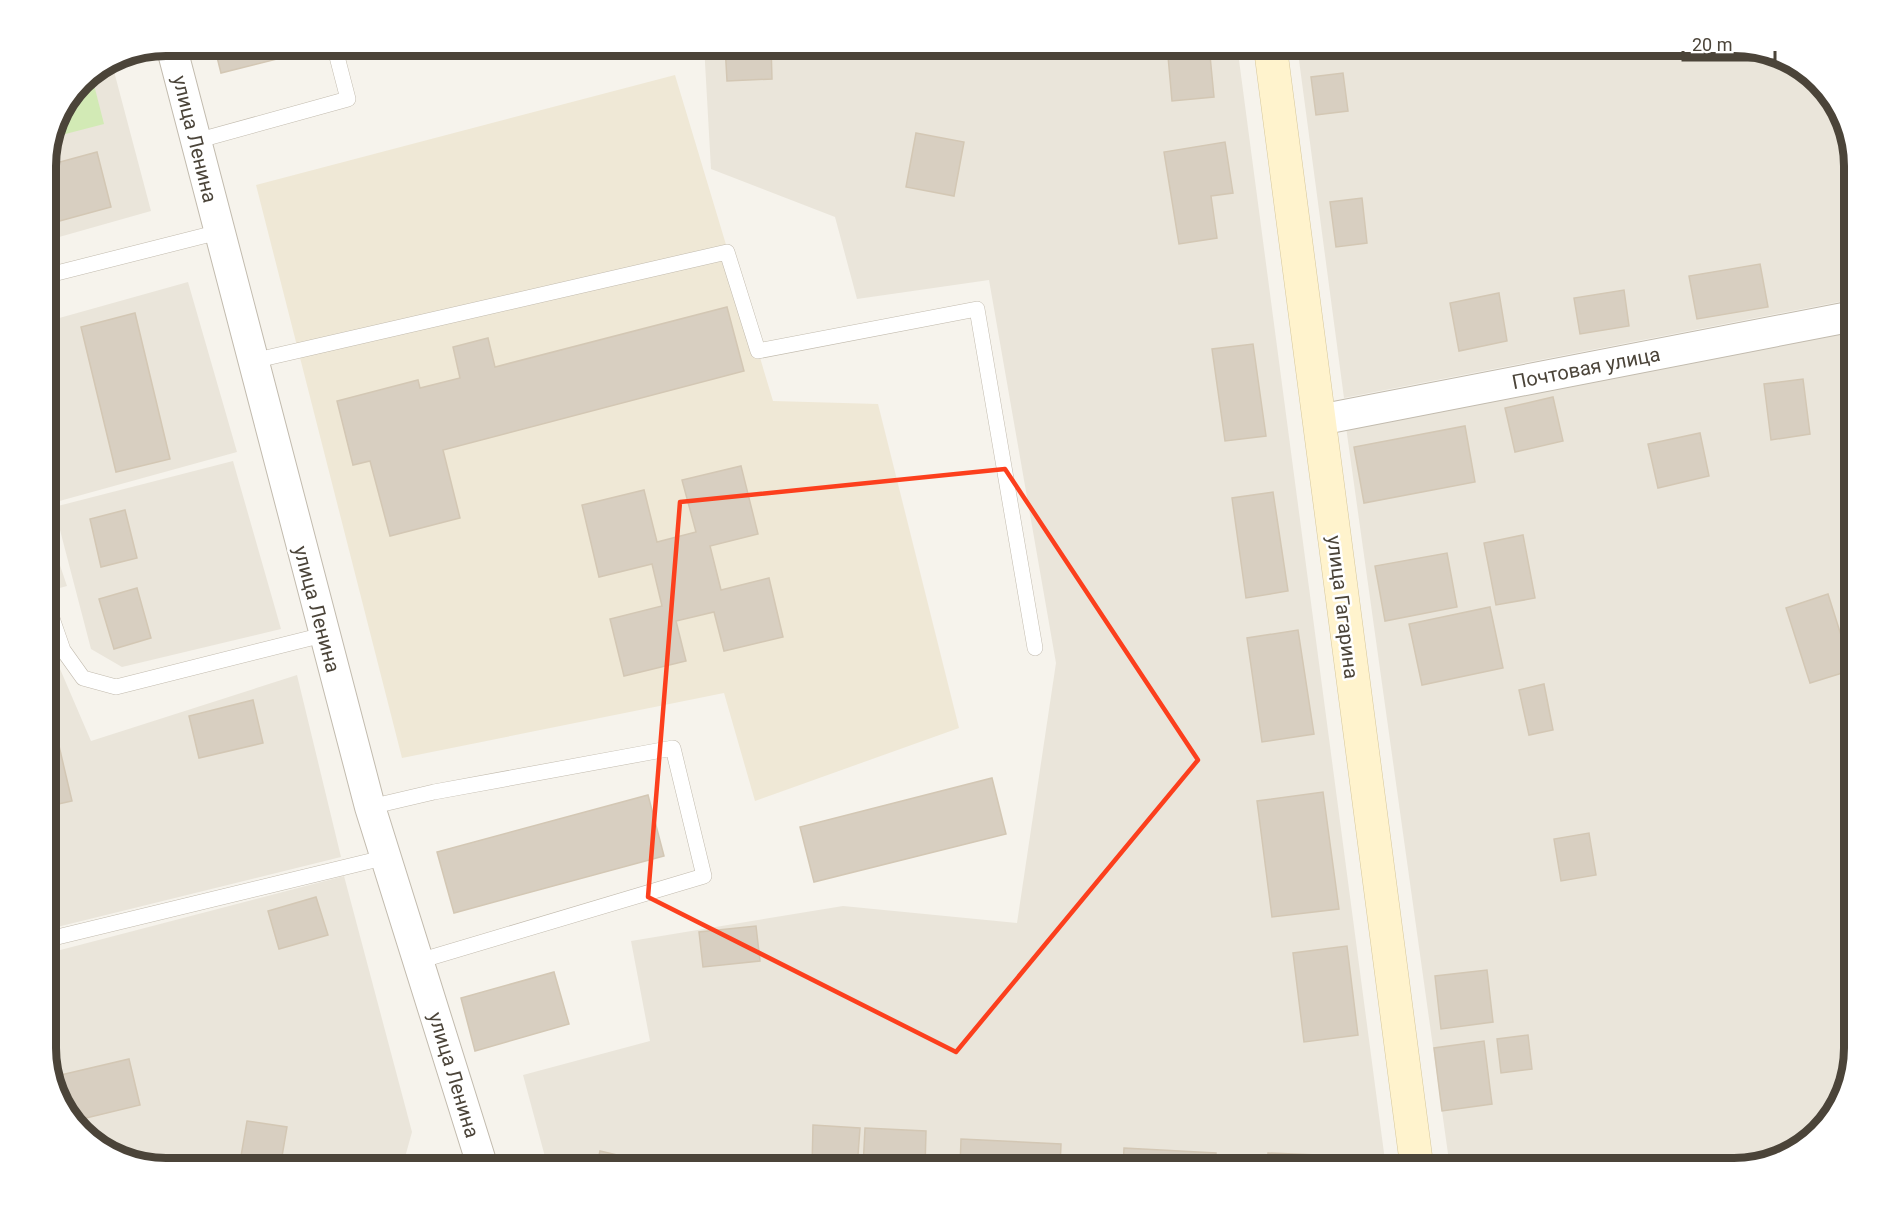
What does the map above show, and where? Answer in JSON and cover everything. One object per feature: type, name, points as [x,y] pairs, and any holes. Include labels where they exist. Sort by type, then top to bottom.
[{"type":"street","name":"улица Ленина","points":[[174,56],[323,635],[370,807],[480,1158]]},
{"type":"street","name":"улица Гагарина","points":[[1271,56],[1416,1158]]},
{"type":"street","name":"Почтовая улица","points":[[1319,420],[1844,318]]},
{"type":"lane","points":[[196,141],[348,99],[337,56]]},
{"type":"lane","points":[[56,273],[219,232]]},
{"type":"lane","points":[[253,361],[727,252],[758,351],[977,309],[1035,648]]},
{"type":"lane","points":[[56,628],[63,650],[83,678],[116,687],[323,635]]},
{"type":"lane","points":[[370,807],[434,792],[673,748],[704,876],[419,962]]},
{"type":"lane","points":[[56,937],[387,857]]},
{"type":"highlighted area","points":[[1005,469],[1198,760],[956,1052],[648,897],[680,502]]},
{"type":"shaded area","points":[[705,56],[1238,56],[1385,1158],[545,1158],[523,1075],[650,1041],[631,941],[843,906],[1017,923],[1056,663],[989,280],[857,299],[835,217],[711,169]]},
{"type":"shaded area","points":[[1298,56],[1748,56],[1769,61],[1795,74],[1825,104],[1840,137],[1843,151],[1844,301],[1344,398]]},
{"type":"shaded area","points":[[113,69],[151,211],[56,238],[56,151],[59,137],[74,104],[93,83]]},
{"type":"shaded area","points":[[675,75],[773,401],[878,404],[959,728],[755,801],[724,693],[402,758],[256,185]]},
{"type":"shaded area","points":[[188,282],[237,452],[56,502],[56,319]]},
{"type":"shaded area","points":[[1844,333],[1844,1047],[1840,1076],[1832,1096],[1816,1120],[1795,1139],[1769,1152],[1733,1158],[1449,1158],[1346,427]]},
{"type":"shaded area","points":[[233,461],[281,629],[122,667],[91,649],[56,515],[56,506]]},
{"type":"shaded area","points":[[56,554],[67,586],[56,589]]},
{"type":"shaded area","points":[[56,660],[91,741],[297,675],[341,857],[56,927]]},
{"type":"shaded area","points":[[344,876],[412,1132],[405,1158],[166,1158],[137,1154],[104,1139],[78,1114],[61,1083],[56,1055],[56,951]]},
{"type":"green space","points":[[93,83],[104,124],[60,136],[74,104]]},
{"type":"building","points":[[217,56],[289,56],[221,73]]},
{"type":"building","points":[[726,56],[771,56],[772,79],[727,81]]},
{"type":"building","points":[[1168,56],[1210,56],[1214,97],[1172,101]]},
{"type":"building","points":[[1343,73],[1348,111],[1316,115],[1311,77]]},
{"type":"building","points":[[916,133],[964,142],[954,196],[906,187]]},
{"type":"building","points":[[1225,142],[1233,193],[1211,196],[1217,238],[1179,244],[1164,152]]},
{"type":"building","points":[[97,152],[111,207],[56,222],[56,163]]},
{"type":"building","points":[[1362,198],[1367,243],[1336,247],[1330,202]]},
{"type":"building","points":[[1760,264],[1768,307],[1697,319],[1689,276]]},
{"type":"building","points":[[1624,290],[1629,326],[1580,334],[1574,298]]},
{"type":"building","points":[[1499,293],[1507,341],[1459,351],[1450,303]]},
{"type":"building","points":[[727,307],[744,371],[443,450],[460,518],[390,536],[370,461],[353,465],[337,401],[418,380],[420,388],[460,378],[453,347],[488,338],[495,367]]},
{"type":"building","points":[[135,313],[170,459],[116,472],[81,327]]},
{"type":"building","points":[[1253,344],[1266,436],[1225,441],[1212,349]]},
{"type":"building","points":[[1803,379],[1810,434],[1771,440],[1764,384]]},
{"type":"building","points":[[1553,397],[1563,441],[1515,452],[1505,408]]},
{"type":"building","points":[[1465,426],[1475,482],[1364,503],[1354,447]]},
{"type":"building","points":[[1700,433],[1709,476],[1658,488],[1648,444]]},
{"type":"building","points":[[741,466],[758,534],[710,546],[721,590],[769,578],[783,637],[724,651],[714,612],[676,621],[686,661],[624,676],[610,619],[662,606],[652,564],[599,577],[582,505],[644,490],[657,542],[696,532],[682,480]]},
{"type":"building","points":[[1273,492],[1288,591],[1246,598],[1232,498]]},
{"type":"building","points":[[125,510],[137,558],[101,567],[90,519]]},
{"type":"building","points":[[1523,535],[1535,598],[1496,605],[1484,543]]},
{"type":"building","points":[[1447,553],[1457,607],[1385,621],[1375,566]]},
{"type":"building","points":[[137,588],[151,638],[114,649],[99,599]]},
{"type":"building","points":[[1828,594],[1844,645],[1844,672],[1810,683],[1786,608]]},
{"type":"building","points":[[1490,607],[1503,668],[1422,685],[1409,624]]},
{"type":"building","points":[[1298,630],[1314,734],[1262,742],[1247,638]]},
{"type":"building","points":[[1544,684],[1553,730],[1529,735],[1519,690]]},
{"type":"building","points":[[253,700],[263,743],[199,758],[189,716]]},
{"type":"building","points":[[59,746],[72,801],[56,805],[56,747]]},
{"type":"building","points":[[992,778],[1006,834],[814,882],[800,827]]},
{"type":"building","points":[[1323,792],[1339,909],[1272,917],[1257,801]]},
{"type":"building","points":[[648,795],[664,856],[454,913],[437,852]]},
{"type":"building","points":[[1589,833],[1596,875],[1561,881],[1554,839]]},
{"type":"building","points":[[316,897],[328,935],[279,949],[268,911]]},
{"type":"building","points":[[756,926],[760,961],[703,967],[699,932]]},
{"type":"building","points":[[1347,946],[1358,1035],[1304,1042],[1293,953]]},
{"type":"building","points":[[1487,970],[1493,1022],[1441,1029],[1435,976]]},
{"type":"building","points":[[554,972],[569,1024],[475,1051],[461,998]]},
{"type":"building","points":[[1528,1035],[1532,1069],[1501,1073],[1497,1039]]},
{"type":"building","points":[[1484,1041],[1492,1104],[1442,1111],[1434,1048]]},
{"type":"building","points":[[129,1059],[140,1105],[82,1119],[70,1102],[59,1075]]},
{"type":"building","points":[[247,1121],[287,1127],[282,1158],[241,1158]]},
{"type":"building","points":[[813,1125],[860,1128],[858,1158],[812,1158]]},
{"type":"building","points":[[865,1128],[926,1131],[925,1158],[864,1158]]},
{"type":"building","points":[[961,1139],[1061,1144],[1060,1158],[960,1158]]},
{"type":"building","points":[[1124,1148],[1216,1153],[1216,1158],[1124,1158]]},
{"type":"building","points":[[600,1151],[630,1158],[598,1158]]},
{"type":"building","points":[[1268,1153],[1366,1157],[1366,1158],[1268,1158]]}]
